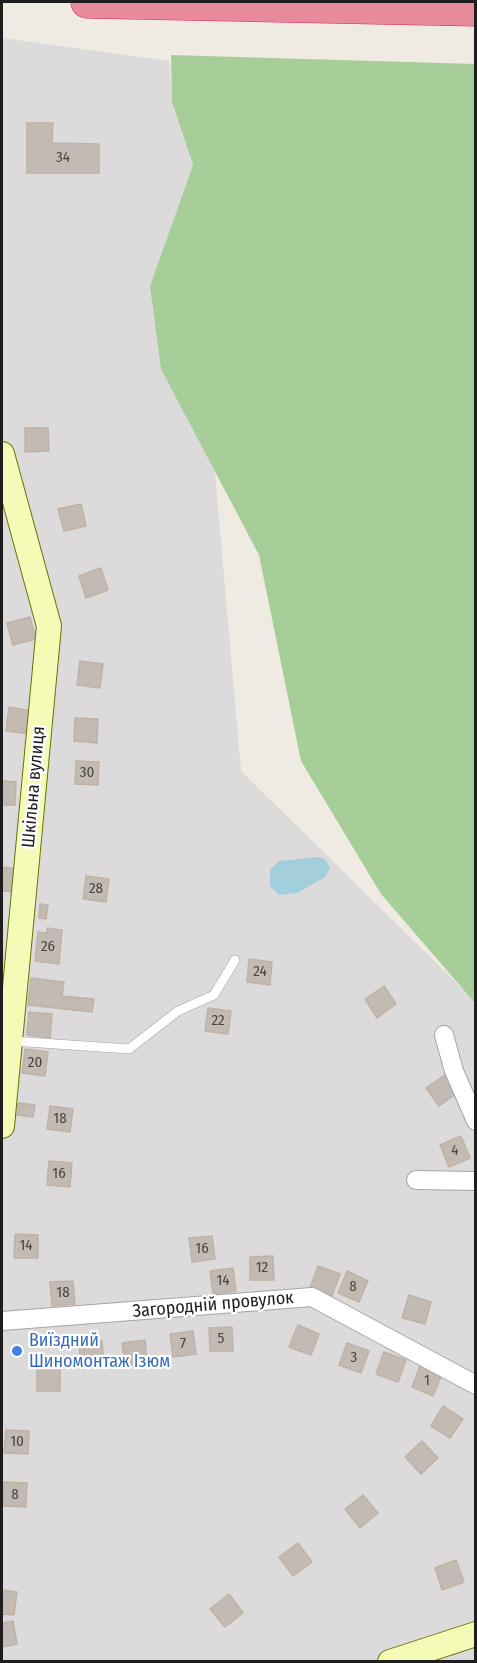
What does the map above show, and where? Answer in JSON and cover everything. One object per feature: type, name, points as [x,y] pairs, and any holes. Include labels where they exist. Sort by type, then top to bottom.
[{"type":"highway","points":[[87,2],[476,10]]},
{"type":"street","name":"Шкільна вулиця","points":[[2,454],[49,626],[2,1126]]},
{"type":"street","points":[[444,1035],[454,1071],[476,1121]]},
{"type":"street","points":[[416,1180],[476,1181]]},
{"type":"street","name":"Загородній провулок","points":[[2,1321],[312,1297],[476,1385]]},
{"type":"street","points":[[390,1662],[476,1634]]},
{"type":"lane","points":[[10,1041],[129,1049],[178,1011],[214,995],[235,960]]},
{"type":"shaded area","points":[[2,38],[169,61],[172,102],[193,165],[150,286],[213,450],[241,771],[476,1002],[475,1661],[2,1662]]},
{"type":"green space","points":[[171,55],[475,64],[475,1003],[381,894],[301,761],[259,555],[161,369],[150,286],[193,165],[172,102]]},
{"type":"water","points":[[319,857],[326,860],[330,868],[325,877],[297,893],[279,895],[270,886],[270,870],[279,861]]},
{"type":"building","points":[[27,123],[53,123],[52,143],[99,144],[99,173],[27,173]]},
{"type":"building","points":[[25,428],[48,428],[49,451],[25,452]]},
{"type":"building","points":[[81,504],[86,526],[64,531],[58,509]]},
{"type":"building","points":[[101,568],[108,590],[86,598],[79,576]]},
{"type":"building","points":[[30,617],[36,639],[13,645],[7,623]]},
{"type":"building","points":[[80,661],[103,664],[100,688],[77,685]]},
{"type":"building","points":[[9,707],[32,711],[29,734],[6,731]]},
{"type":"building","points":[[75,718],[98,719],[97,743],[74,741]]},
{"type":"building","points":[[76,761],[99,762],[98,785],[75,784]]},
{"type":"building","points":[[2,781],[16,782],[15,805],[2,805]]},
{"type":"building","points":[[2,867],[17,869],[13,892],[2,891]]},
{"type":"building","points":[[86,876],[109,879],[106,902],[83,899]]},
{"type":"building","points":[[40,904],[48,905],[46,919],[39,918]]},
{"type":"building","points":[[47,928],[62,930],[59,964],[35,961],[38,932],[47,933]]},
{"type":"building","points":[[249,959],[272,962],[270,985],[247,982]]},
{"type":"building","points":[[31,978],[64,982],[62,996],[94,999],[92,1012],[28,1005]]},
{"type":"building","points":[[384,986],[396,1004],[377,1018],[365,999]]},
{"type":"building","points":[[208,1008],[231,1011],[228,1034],[205,1031]]},
{"type":"building","points":[[29,1012],[52,1014],[50,1038],[27,1035]]},
{"type":"building","points":[[25,1049],[48,1052],[45,1076],[22,1073]]},
{"type":"building","points":[[445,1075],[457,1093],[439,1106],[426,1088]]},
{"type":"building","points":[[18,1103],[35,1105],[33,1117],[17,1115]]},
{"type":"building","points":[[50,1106],[73,1109],[70,1132],[47,1129]]},
{"type":"building","points":[[461,1136],[470,1158],[449,1167],[440,1145]]},
{"type":"building","points":[[49,1161],[72,1163],[70,1187],[47,1185]]},
{"type":"building","points":[[15,1234],[38,1235],[38,1258],[14,1258]]},
{"type":"building","points":[[212,1236],[215,1259],[192,1262],[189,1238]]},
{"type":"building","points":[[273,1256],[274,1280],[250,1280],[250,1257]]},
{"type":"building","points":[[318,1266],[340,1274],[332,1296],[310,1288]]},
{"type":"building","points":[[233,1268],[236,1291],[213,1294],[210,1271]]},
{"type":"building","points":[[347,1271],[368,1281],[359,1302],[338,1293]]},
{"type":"building","points":[[73,1281],[75,1304],[52,1306],[50,1282]]},
{"type":"building","points":[[409,1295],[431,1302],[425,1324],[402,1318]]},
{"type":"building","points":[[298,1325],[319,1334],[311,1355],[289,1347]]},
{"type":"building","points":[[232,1327],[233,1351],[210,1351],[209,1328]]},
{"type":"building","points":[[193,1331],[196,1354],[173,1357],[170,1334]]},
{"type":"building","points":[[145,1340],[147,1363],[125,1366],[122,1343]]},
{"type":"building","points":[[102,1341],[104,1364],[81,1367],[79,1344]]},
{"type":"building","points":[[347,1343],[369,1351],[361,1373],[339,1365]]},
{"type":"building","points":[[384,1352],[406,1360],[398,1382],[376,1374]]},
{"type":"building","points":[[420,1366],[442,1374],[433,1396],[412,1387]]},
{"type":"building","points":[[37,1368],[60,1368],[60,1391],[37,1391]]},
{"type":"building","points":[[443,1406],[463,1419],[450,1438],[431,1426]]},
{"type":"building","points":[[6,1430],[29,1431],[28,1454],[4,1453]]},
{"type":"building","points":[[422,1441],[438,1458],[421,1474],[405,1457]]},
{"type":"building","points":[[4,1482],[27,1483],[26,1507],[3,1506]]},
{"type":"building","points":[[363,1495],[378,1513],[360,1528],[345,1509]]},
{"type":"building","points":[[298,1543],[312,1562],[293,1576],[279,1557]]},
{"type":"building","points":[[456,1560],[464,1582],[442,1590],[435,1568]]},
{"type":"building","points":[[2,1590],[17,1592],[14,1615],[2,1614]]},
{"type":"building","points":[[229,1594],[243,1613],[225,1627],[210,1609]]},
{"type":"building","points":[[13,1621],[17,1644],[2,1647],[2,1623]]},
{"type":"place","name":"Виїздний Шиномонтаж Ізюм","points":[[17,1351]]}]
